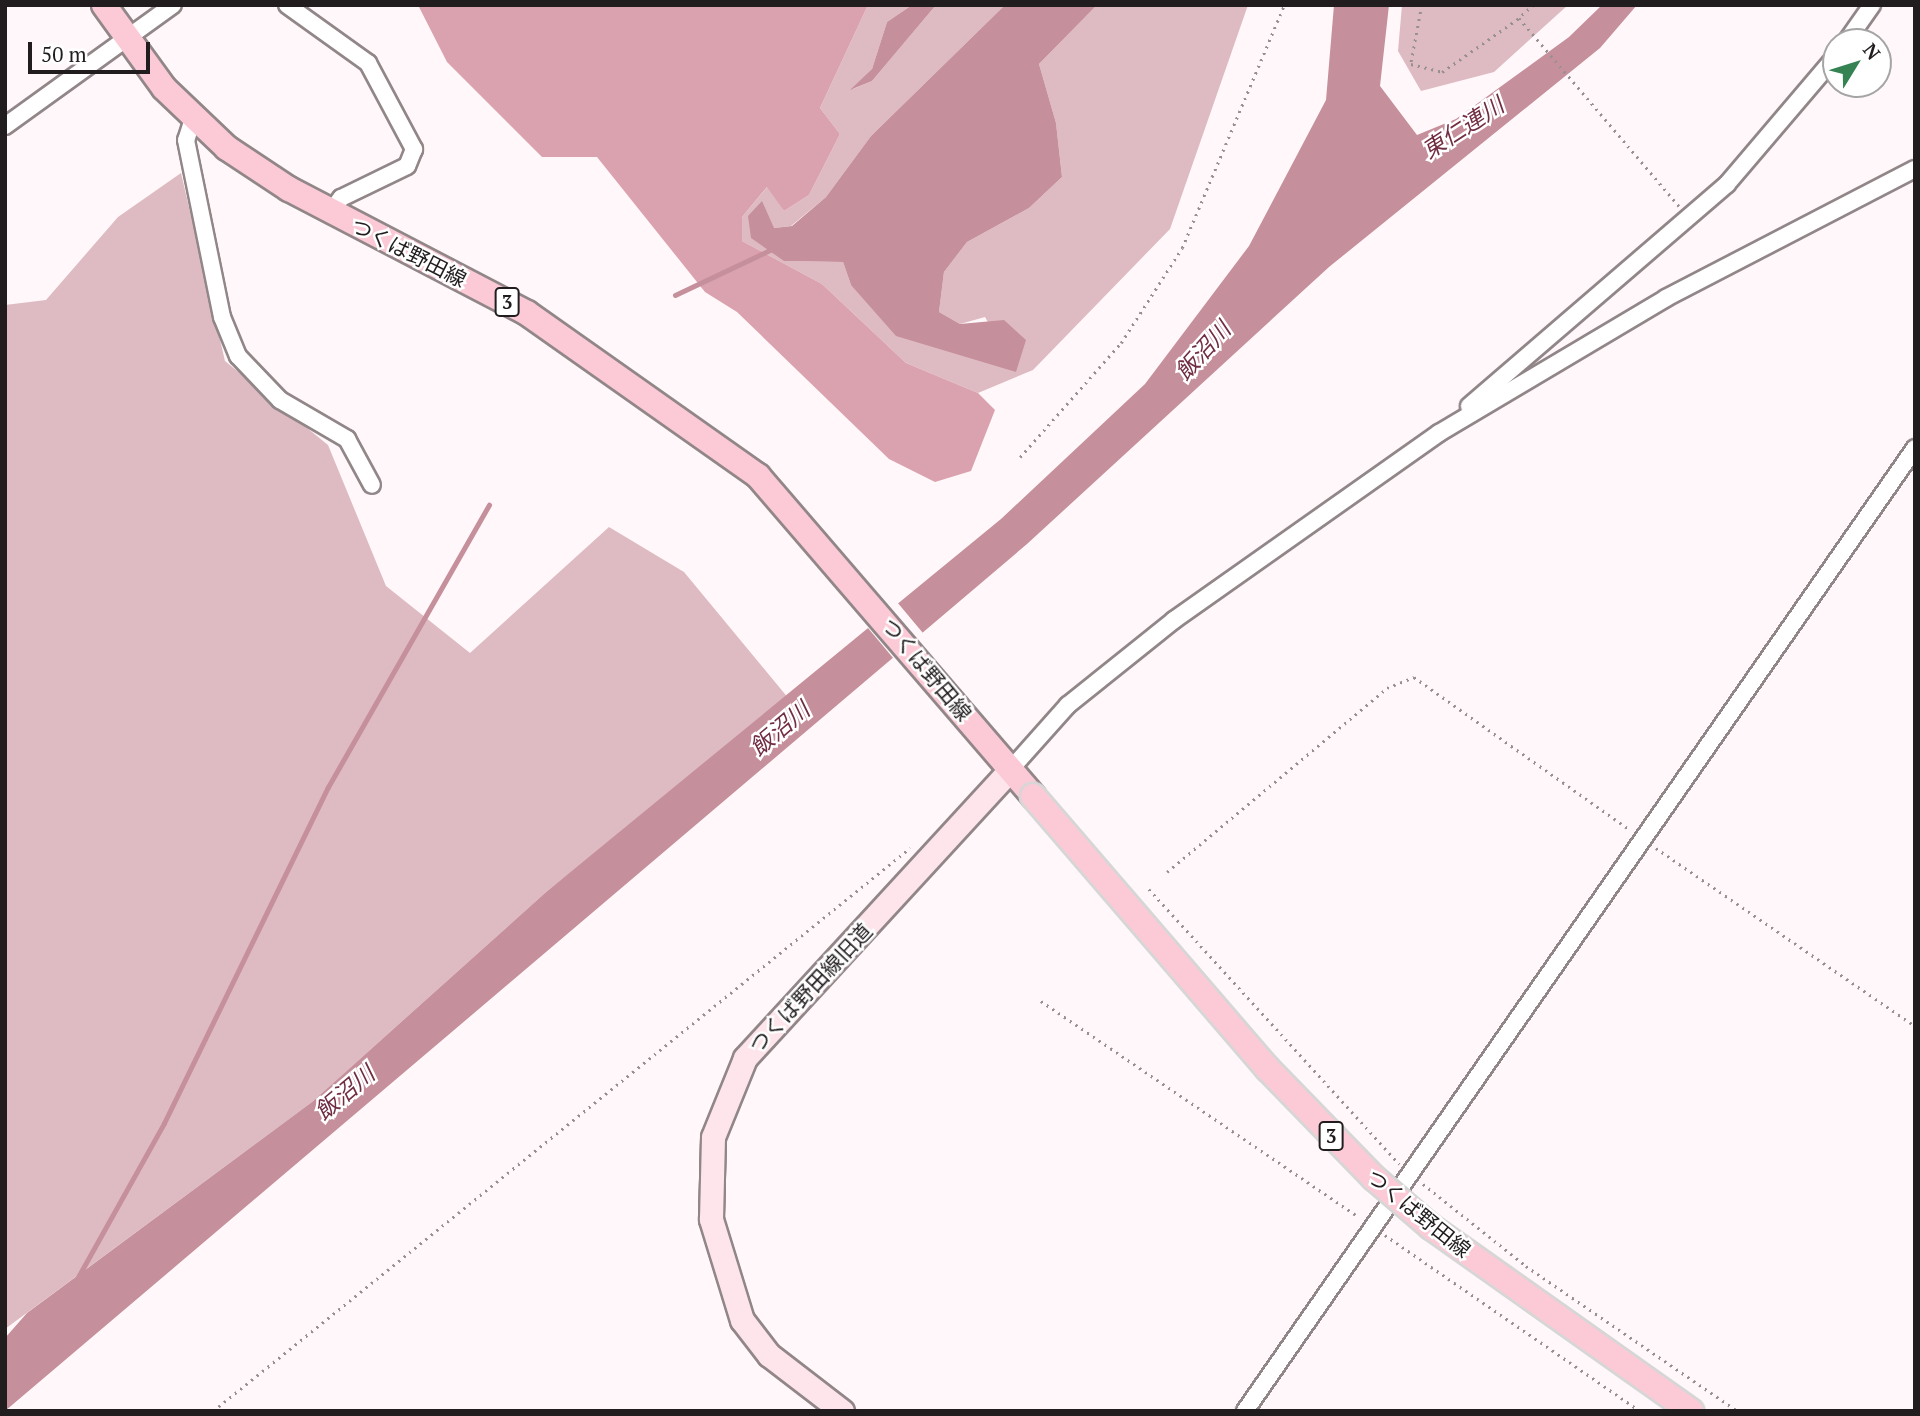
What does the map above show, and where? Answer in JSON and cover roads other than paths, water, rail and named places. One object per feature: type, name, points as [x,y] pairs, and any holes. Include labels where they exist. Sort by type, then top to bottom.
[{"type":"main road","name":"つくば野田線","points":[[104,5],[124,37],[193,119],[255,168],[331,212],[527,313],[729,453],[785,502],[1010,770],[1268,1069],[1374,1178],[1431,1227],[1691,1411]]},
{"type":"street","points":[[5,126],[124,37],[173,5]]},
{"type":"street","points":[[287,5],[368,63],[414,149],[407,166],[341,198],[331,212]]},
{"type":"street","points":[[1856,28],[1872,5]]},
{"type":"street","points":[[1438,433],[1688,217],[1798,108],[1822,75]]},
{"type":"street","points":[[193,119],[186,140],[222,317],[238,356],[279,400],[346,439],[372,485]]},
{"type":"street","points":[[1010,770],[1068,705],[1174,620],[1438,433],[1666,298],[1915,169]]},
{"type":"street","points":[[1245,1411],[1371,1226],[1412,1173],[1645,841],[1915,448]]},
{"type":"street","name":"つくば野田線旧道","points":[[842,1411],[769,1355],[742,1320],[711,1219],[713,1137],[745,1058],[1010,770]]},
{"type":"water","points":[[912,5],[936,5],[872,81],[850,90],[872,69],[887,22]]},
{"type":"water","points":[[1005,5],[1097,5],[1039,64],[1056,123],[1062,177],[1029,208],[967,242],[944,272],[939,312],[960,324],[1004,320],[1026,340],[1016,372],[896,336],[851,285],[843,262],[784,261],[751,238],[748,216],[762,201],[774,228],[792,226],[826,197],[871,136]]},
{"type":"water","name":"東仁連川","points":[[1334,5],[1389,5],[1380,86],[1417,135],[1456,119],[1569,37],[1602,5],[1637,5],[1600,48],[1329,267],[1027,544],[5,1411],[5,1338],[27,1313],[312,1102],[545,893],[1001,519],[1145,384],[1249,246],[1326,100]]},
{"type":"waterway","name":"飯沼川","points":[[675,295],[774,248]]},
{"type":"waterway","name":"飯沼川","points":[[78,1277],[164,1123],[328,787],[489,505]]}]
